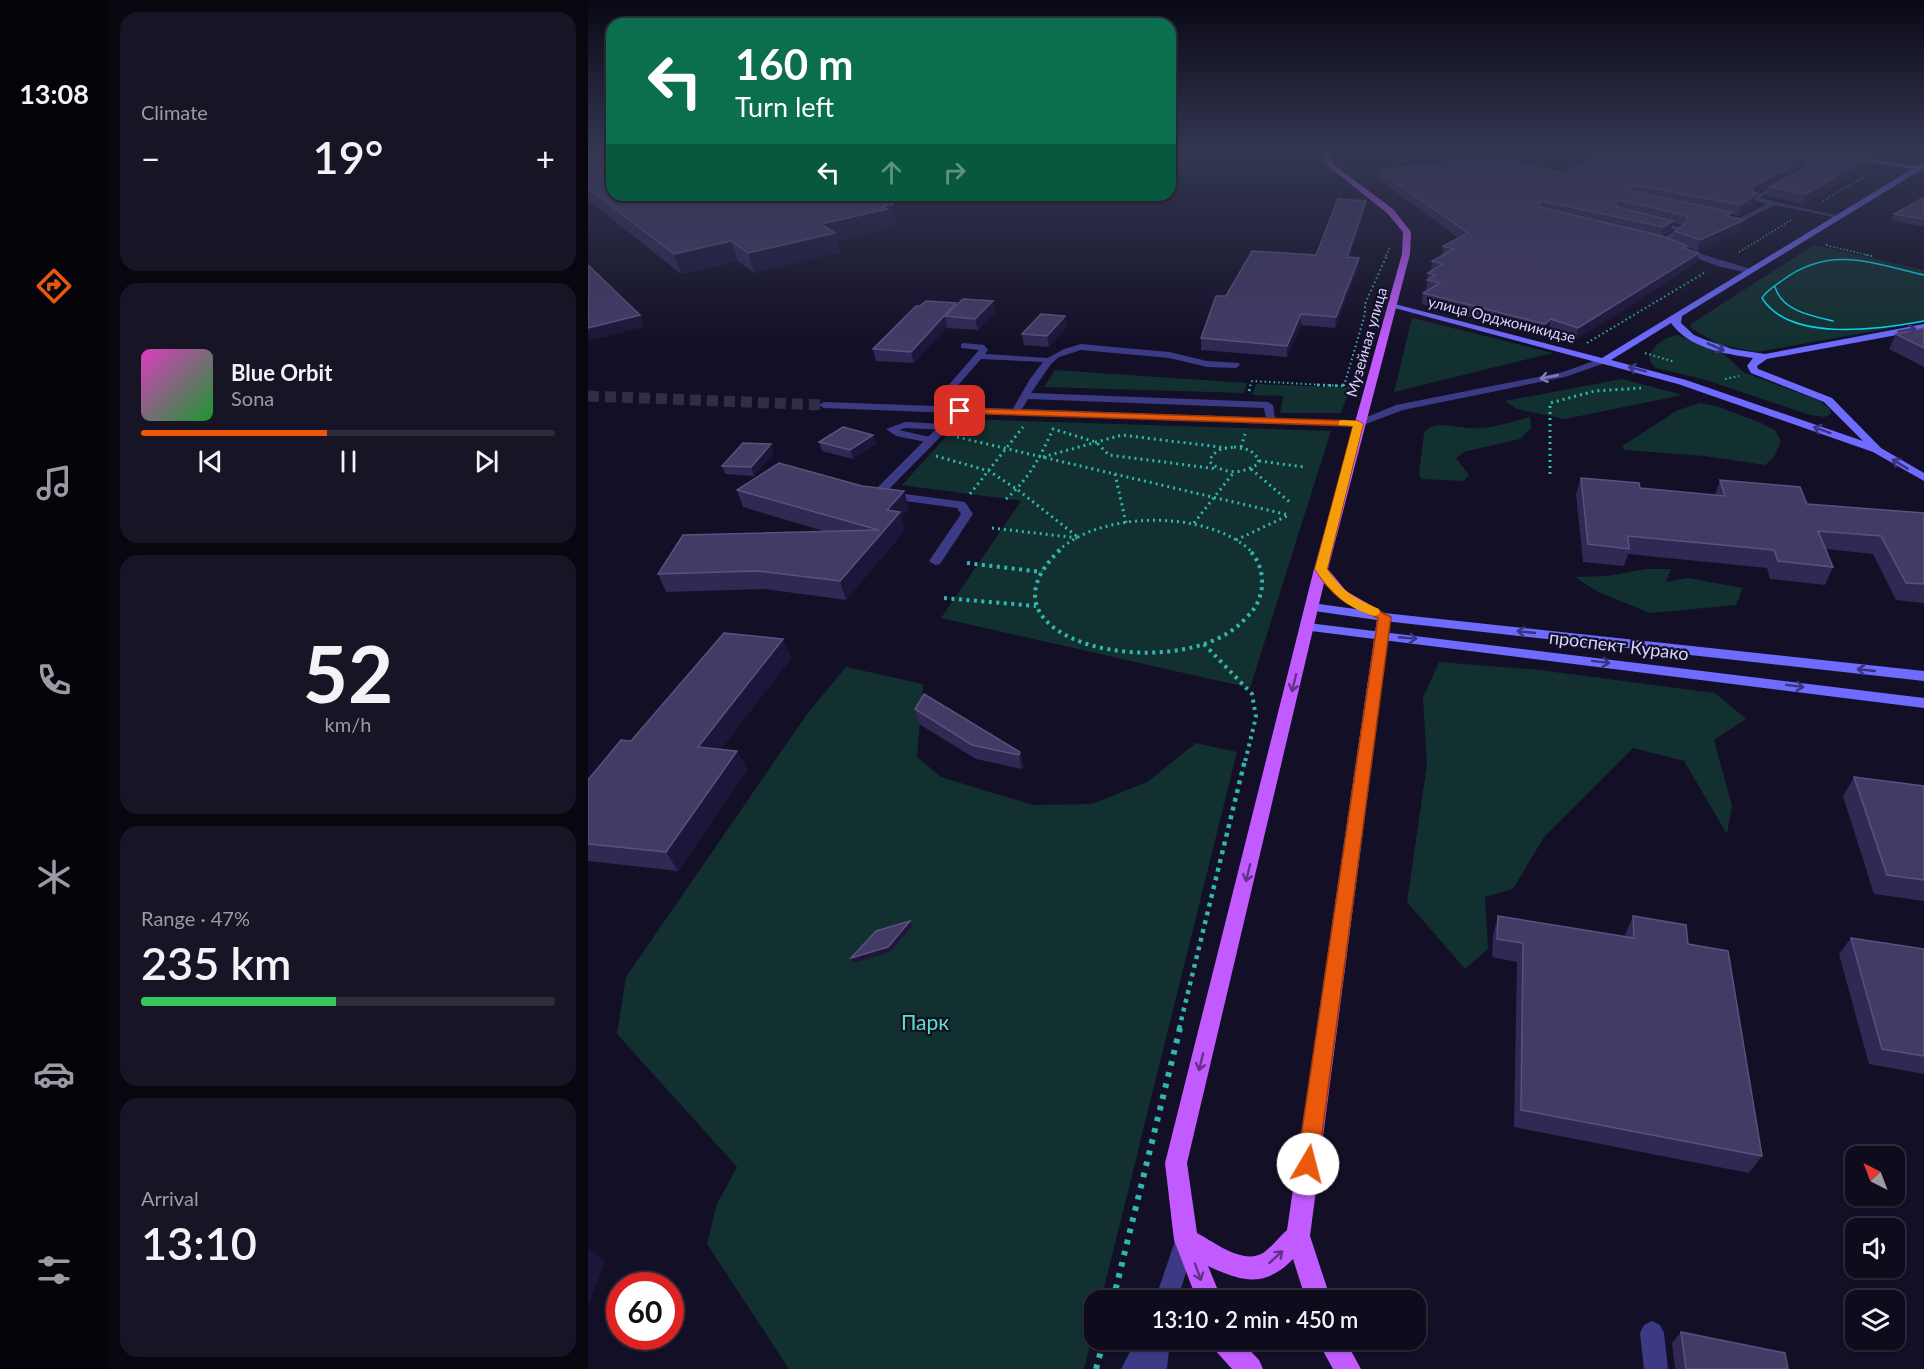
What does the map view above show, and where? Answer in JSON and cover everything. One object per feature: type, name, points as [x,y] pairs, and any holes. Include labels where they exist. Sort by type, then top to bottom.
[{"type":"main road","name":"Музейная улица","points":[[1205,1290],[1186,1240],[1176,1163],[1321,569],[1358,424],[1406,254],[1407,232],[1395,217]]},
{"type":"main road","points":[[1605,360],[1836,217]]},
{"type":"main road","name":"улица Орджоникидзе","points":[[1391,306],[1605,360],[1756,406],[1877,450]]},
{"type":"main road","points":[[1679,313],[1677,323],[1682,331],[1731,353],[1764,357]]},
{"type":"main road","points":[[1924,327],[1764,357],[1755,361],[1752,366],[1754,371],[1828,400],[1877,450],[1924,478]]},
{"type":"main road","points":[[1315,1290],[1298,1236],[1383,626],[1334,589],[1321,569]]},
{"type":"main road","name":"проспект Курако","points":[[1312,607],[1383,626],[1924,703]]},
{"type":"main road","name":"проспект Курако","points":[[1308,627],[1383,626],[1924,676]]},
{"type":"main road","points":[[1186,1240],[1234,1266],[1256,1268],[1270,1263],[1298,1236]]},
{"type":"main road","points":[[1232,1350],[1250,1369]]},
{"type":"main road","points":[[1336,1350],[1348,1369]]},
{"type":"street","points":[[824,405],[1358,424],[1400,407],[1565,374],[1605,360]]},
{"type":"street","points":[[935,561],[968,514],[961,505],[883,493],[883,488],[960,411]]},
{"type":"lane","points":[[1725,217],[1741,220],[1747,217]]},
{"type":"lane","points":[[1650,222],[1682,229],[1662,242]]},
{"type":"lane","points":[[1651,240],[1720,264],[1748,271]]},
{"type":"lane","points":[[943,396],[984,348],[964,346]]},
{"type":"lane","points":[[1016,412],[1047,360],[1060,352],[1082,347],[1169,355],[1207,364],[1236,365]]},
{"type":"lane","points":[[979,356],[1047,360]]},
{"type":"lane","points":[[1026,396],[1268,405],[1270,421]]},
{"type":"lane","points":[[1169,1290],[1186,1240]]},
{"type":"lane","points":[[1652,1333],[1656,1369]]},
{"type":"lane","points":[[1133,1369],[1143,1350]]},
{"type":"lane","points":[[1155,1369],[1158,1350]]},
{"type":"path","points":[[1573,352],[1797,217]]},
{"type":"path","points":[[1368,388],[1342,386],[1365,314],[1365,304],[1392,240]]},
{"type":"path","points":[[1830,242],[1825,245],[1872,256]]},
{"type":"path","points":[[1592,339],[1683,365]]},
{"type":"path","points":[[1550,474],[1550,403],[1595,391],[1648,388]]},
{"type":"path","points":[[961,505],[1025,424]]},
{"type":"path","points":[[1006,499],[1018,490],[1041,457],[1053,429],[1096,442],[1109,455],[1235,472],[1251,469],[1259,461]]},
{"type":"path","points":[[937,433],[1289,515],[1236,540]]},
{"type":"path","points":[[1041,457],[1122,435],[1250,450],[1258,456],[1259,461]]},
{"type":"path","points":[[1218,469],[1210,458],[1216,452],[1227,448]]},
{"type":"path","points":[[919,452],[989,471],[1018,490],[1078,538]]},
{"type":"path","points":[[1259,461],[1304,467]]},
{"type":"path","points":[[1251,469],[1292,504]]},
{"type":"path","points":[[1194,523],[1235,472]]},
{"type":"path","points":[[1115,474],[1126,523]]},
{"type":"path","points":[[1168,520],[1194,523],[1223,532],[1236,540],[1253,555],[1262,573],[1262,592],[1252,612],[1239,624],[1204,644],[1169,653],[1131,654],[1095,649],[1066,637],[1046,620],[1036,606],[1037,586],[1042,572],[1057,554],[1078,538],[1126,523],[1168,520]]},
{"type":"path","points":[[992,528],[1078,538]]},
{"type":"path","points":[[967,563],[1042,572]]},
{"type":"path","points":[[944,598],[1036,606]]},
{"type":"path","points":[[1115,1290],[1256,717],[1252,694],[1204,644]]},
{"type":"path","points":[[1096,1369],[1101,1350]]},
{"type":"green space","points":[[1814,245],[1924,270],[1924,322],[1757,352],[1719,345],[1691,328],[1690,325],[1697,320]]},
{"type":"green space","points":[[1412,318],[1553,353],[1394,392]]},
{"type":"green space","points":[[1677,335],[1722,352],[1743,372],[1820,401],[1831,410],[1831,414],[1825,417],[1810,415],[1706,380],[1656,368],[1650,358],[1654,347],[1665,339]]},
{"type":"green space","points":[[1055,370],[1247,383],[1244,393],[1044,387]]},
{"type":"green space","points":[[1622,379],[1683,395],[1565,419],[1517,409],[1505,401]]},
{"type":"green space","points":[[1256,384],[1350,388],[1341,413],[1280,413],[1283,396],[1252,395]]},
{"type":"green space","points":[[1700,403],[1716,406],[1775,430],[1781,441],[1774,457],[1765,465],[1704,456],[1624,450],[1622,446],[1678,410]]},
{"type":"green space","points":[[1530,417],[1531,428],[1520,439],[1464,452],[1456,458],[1469,475],[1464,481],[1422,479],[1419,474],[1424,433],[1427,429],[1438,425],[1484,428]]},
{"type":"green space","points":[[962,419],[1331,431],[1250,688],[941,618],[1021,501],[902,485]]},
{"type":"green space","points":[[1646,569],[1671,569],[1666,582],[1688,578],[1743,588],[1736,605],[1650,613],[1598,592],[1575,577],[1607,576]]},
{"type":"green space","points":[[1439,662],[1539,670],[1715,693],[1746,719],[1714,740],[1732,806],[1727,834],[1684,761],[1633,748],[1544,837],[1513,889],[1485,897],[1488,949],[1465,969],[1407,902],[1427,764],[1423,698]]},
{"type":"green space","name":"Парк","points":[[846,667],[923,684],[917,757],[941,777],[1033,805],[1092,804],[1147,782],[1196,743],[1237,752],[1103,1290],[1084,1290],[1084,1350],[1089,1350],[1084,1369],[789,1369],[707,1244],[717,1204],[737,1167],[617,1034],[626,977],[807,714]]},
{"type":"building","points":[[626,217],[852,217],[821,224],[835,233],[748,253],[731,241],[674,254]]},
{"type":"building","points":[[1331,217],[1361,217],[1347,257],[1359,258],[1336,317],[1301,314],[1287,346],[1201,338],[1216,296],[1226,296],[1252,251],[1316,255]]},
{"type":"building","points":[[1445,217],[1581,217],[1662,236],[1688,246],[1682,248],[1699,253],[1578,328],[1551,319],[1545,324],[1423,293],[1440,283],[1427,280],[1435,275],[1428,273],[1443,264],[1432,261],[1454,249],[1443,246],[1468,233]]},
{"type":"building","points":[[1616,217],[1657,217],[1673,221],[1663,227]]},
{"type":"building","points":[[1687,217],[1730,217],[1744,220],[1700,240],[1675,231],[1688,221]]},
{"type":"building","points":[[588,265],[640,315],[588,328]]},
{"type":"building","points":[[963,299],[993,301],[975,319],[945,316]]},
{"type":"building","points":[[926,301],[956,303],[911,352],[873,349],[916,306]]},
{"type":"building","points":[[1041,314],[1065,316],[1047,336],[1022,334]]},
{"type":"building","points":[[1924,328],[1924,348],[1896,334]]},
{"type":"building","points":[[843,427],[873,435],[850,450],[819,442]]},
{"type":"building","points":[[743,443],[771,444],[751,467],[722,466]]},
{"type":"building","points":[[779,463],[862,486],[904,491],[887,510],[900,512],[840,581],[757,571],[658,574],[683,535],[879,530],[737,490]]},
{"type":"building","points":[[1581,478],[1639,483],[1640,488],[1725,496],[1720,480],[1800,487],[1807,504],[1924,513],[1924,584],[1906,583],[1881,536],[1818,531],[1833,567],[1778,561],[1774,550],[1628,536],[1629,549],[1588,544]]},
{"type":"building","points":[[724,633],[783,639],[698,747],[737,751],[666,852],[588,844],[588,780],[621,740],[631,741]]},
{"type":"building","points":[[924,694],[1020,752],[1019,755],[972,745],[915,709]]},
{"type":"building","points":[[1854,777],[1924,786],[1924,880],[1887,875]]},
{"type":"building","points":[[1498,916],[1634,938],[1633,916],[1686,925],[1688,944],[1728,951],[1762,1156],[1521,1110],[1523,943],[1497,939]]},
{"type":"building","points":[[910,921],[888,947],[851,958],[876,931]]},
{"type":"building","points":[[1851,938],[1924,949],[1924,1056],[1882,1049]]},
{"type":"building","points":[[1681,1332],[1785,1353],[1788,1369],[1686,1369]]},
{"type":"tunnel","points":[[588,396],[824,405]]},
{"type":"tram line","points":[[1924,275],[1869,262],[1835,260],[1800,269],[1771,288],[1762,298],[1775,312],[1793,322],[1814,327],[1861,329],[1924,321]]},
{"type":"tram line","points":[[1775,287],[1784,302],[1791,307],[1833,321]]},
{"type":"slow traffic","points":[[1342,423],[1358,424],[1321,569],[1334,589],[1351,601],[1374,612]]},
{"type":"route","points":[[960,411],[1358,424],[1321,569],[1334,589],[1351,601],[1384,617],[1308,1164]]}]
